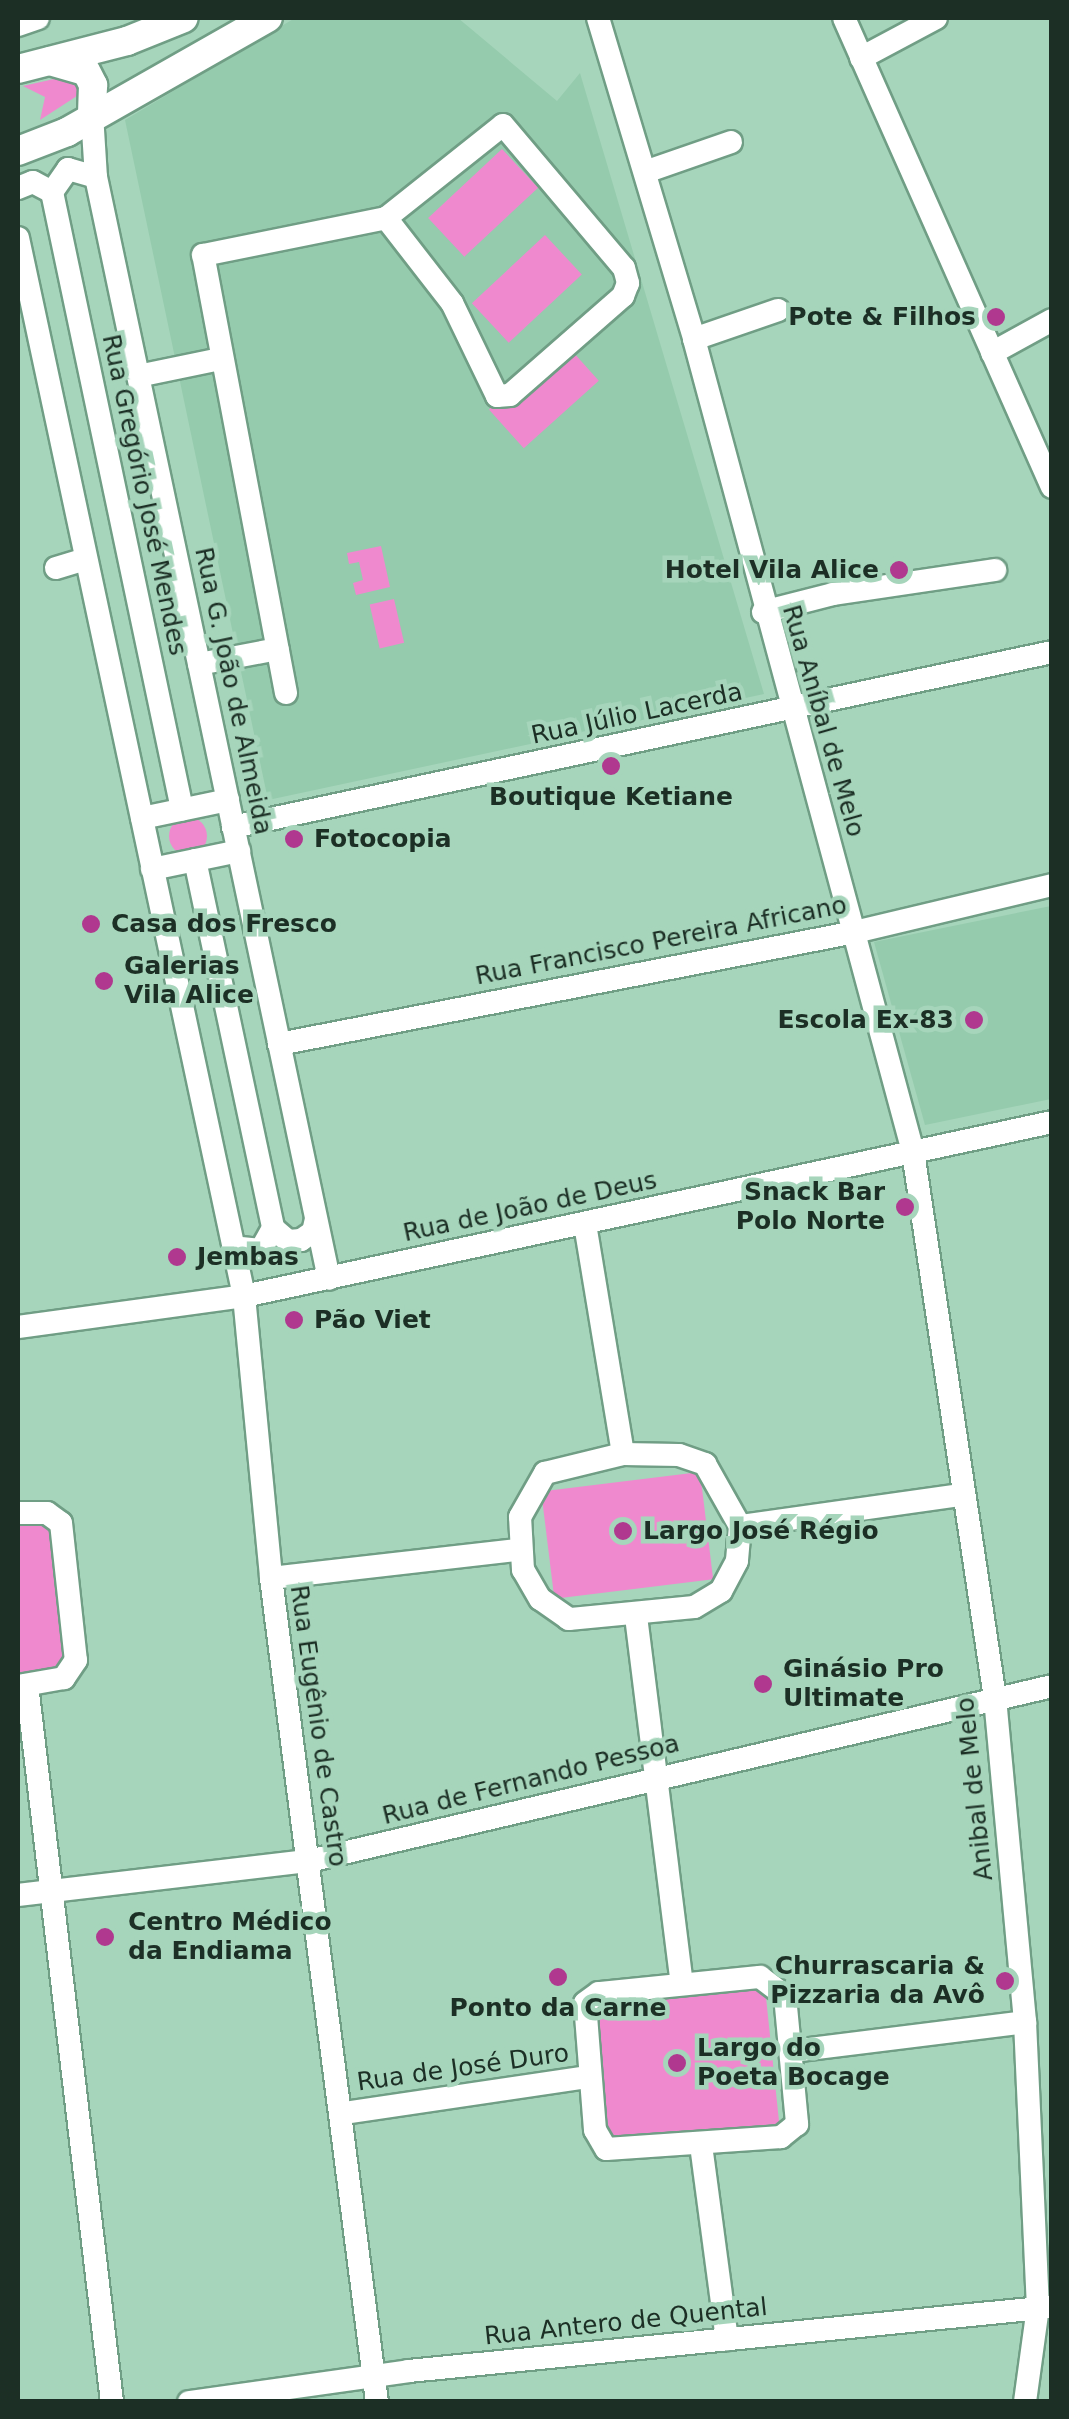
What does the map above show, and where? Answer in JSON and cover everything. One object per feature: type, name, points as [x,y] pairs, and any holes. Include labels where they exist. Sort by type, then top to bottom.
[{"type":"main road","points":[[26,66],[127,41],[184,18]]},
{"type":"main road","points":[[18,151],[67,132],[92,114],[268,18]]},
{"type":"main road","points":[[26,66],[61,61],[86,71],[93,85],[92,114]]},
{"type":"street","points":[[18,26],[38,18]]},
{"type":"street","name":"Rua Aníbal de Melo","points":[[598,18],[694,338],[764,612],[913,1152]]},
{"type":"street","points":[[844,18],[1052,486]]},
{"type":"street","points":[[861,58],[936,18]]},
{"type":"street","name":"Rua G. João de Almeida","points":[[92,114],[96,177],[329,1279]]},
{"type":"street","points":[[286,693],[203,255],[386,218],[503,125],[624,268],[628,283],[623,296],[524,383],[497,396],[452,303],[386,218]]},
{"type":"street","points":[[645,172],[732,142]]},
{"type":"street","points":[[18,188],[33,182],[52,192],[68,169],[96,177]]},
{"type":"street","name":"Rua Gregório José Mendes","points":[[52,192],[182,809]]},
{"type":"street","points":[[18,238],[26,314],[86,559],[244,1296]]},
{"type":"street","points":[[694,338],[778,310]]},
{"type":"street","points":[[992,353],[1052,320]]},
{"type":"street","points":[[138,376],[220,359]]},
{"type":"street","points":[[56,568],[86,559]]},
{"type":"street","points":[[764,612],[834,594],[995,570]]},
{"type":"street","points":[[199,664],[278,649]]},
{"type":"street","name":"Rua Júlio Lacerda","points":[[233,827],[1052,652]]},
{"type":"street","points":[[142,818],[228,800]]},
{"type":"street","points":[[152,869],[238,851]]},
{"type":"street","points":[[195,860],[273,1228],[261,1250],[233,1247]]},
{"type":"street","name":"Rua Francisco Pereira Africano","points":[[279,1044],[854,932],[1052,885]]},
{"type":"street","name":"Rua de João de Deus","points":[[18,1328],[244,1296],[1052,1122]]},
{"type":"street","name":"Anibal de Melo","points":[[913,1152],[961,1496],[995,1698],[1025,2022],[1045,2307],[1025,2402]]},
{"type":"street","points":[[273,1228],[295,1241],[313,1232],[316,1219]]},
{"type":"street","points":[[585,1224],[623,1454]]},
{"type":"street","name":"Rua Eugênio de Castro","points":[[244,1296],[270,1578],[344,2113],[376,2402]]},
{"type":"street","points":[[623,1454],[679,1454],[705,1464],[740,1526],[737,1561],[710,1600],[636,1616],[584,1622],[556,1612],[531,1586],[517,1550],[526,1498],[545,1473],[623,1454]]},
{"type":"street","points":[[740,1526],[961,1496]]},
{"type":"street","points":[[18,1513],[47,1512],[61,1522],[76,1660],[64,1678],[22,1685],[52,1890],[112,2402]]},
{"type":"street","points":[[270,1578],[517,1550]]},
{"type":"street","points":[[636,1616],[660,1776],[682,1983]]},
{"type":"street","name":"Rua de Fernando Pessoa","points":[[18,1895],[309,1862],[1052,1686]]},
{"type":"street","points":[[769,1980],[785,1996],[793,2051],[799,2115],[790,2131],[701,2145],[606,2148],[595,2130],[584,2010],[591,1997],[682,1983],[769,1980]]},
{"type":"street","points":[[793,2051],[1025,2022]]},
{"type":"street","name":"Rua de José Duro","points":[[344,2113],[589,2077]]},
{"type":"street","points":[[701,2145],[727,2340]]},
{"type":"street","name":"Rua Antero de Quental","points":[[200,2401],[374,2376],[1045,2307]]},
{"type":"shaded area","points":[[295,18],[458,18],[557,101],[580,73],[764,694],[268,800],[125,120]]},
{"type":"shaded area","points":[[63,77],[74,79],[80,94],[40,120],[45,97],[23,86]]},
{"type":"shaded area","points":[[502,149],[538,188],[464,257],[428,218]]},
{"type":"shaded area","points":[[545,235],[582,274],[509,343],[472,303]]},
{"type":"shaded area","points":[[564,342],[599,381],[524,448],[489,410]]},
{"type":"shaded area","points":[[381,546],[390,587],[356,595],[353,583],[363,580],[359,562],[349,564],[347,553]]},
{"type":"shaded area","points":[[394,599],[404,643],[380,648],[370,605]]},
{"type":"shaded area","points":[[188,817],[201,823],[207,836],[201,849],[188,855],[175,849],[169,836],[175,823]]},
{"type":"shaded area","name":"Escola Ex-83","points":[[1051,906],[1051,1099],[925,1125],[874,942]]},
{"type":"shaded area","points":[[700,1472],[713,1579],[554,1599],[541,1491]]},
{"type":"shaded area","points":[[56,1517],[70,1670],[18,1676],[18,1521]]},
{"type":"shaded area","points":[[765,1988],[780,2126],[609,2144],[595,2006]]},
{"type":"place","name":"Pote & Filhos","points":[[996,317]]},
{"type":"place","name":"Hotel Vila Alice","points":[[899,570]]},
{"type":"place","name":"Boutique Ketiane","points":[[611,766]]},
{"type":"place","name":"Fotocopia","points":[[294,839]]},
{"type":"place","name":"Casa dos Fresco","points":[[91,924]]},
{"type":"place","name":"Galerias Vila Alice","points":[[104,981]]},
{"type":"place","name":"Escola Ex-83","points":[[974,1020]]},
{"type":"place","name":"Snack Bar Polo Norte","points":[[905,1207]]},
{"type":"place","name":"Jembas","points":[[177,1257]]},
{"type":"place","name":"Pão Viet","points":[[294,1320]]},
{"type":"place","name":"Largo José Régio","points":[[623,1531]]},
{"type":"place","name":"Ginásio Pro Ultimate","points":[[763,1684]]},
{"type":"place","name":"Centro Médico da Endiama","points":[[105,1937]]},
{"type":"place","name":"Ponto da Carne","points":[[558,1977]]},
{"type":"place","name":"Churrascaria & Pizzaria da Avô","points":[[1005,1981]]},
{"type":"place","name":"Largo do Poeta Bocage","points":[[677,2063]]}]
